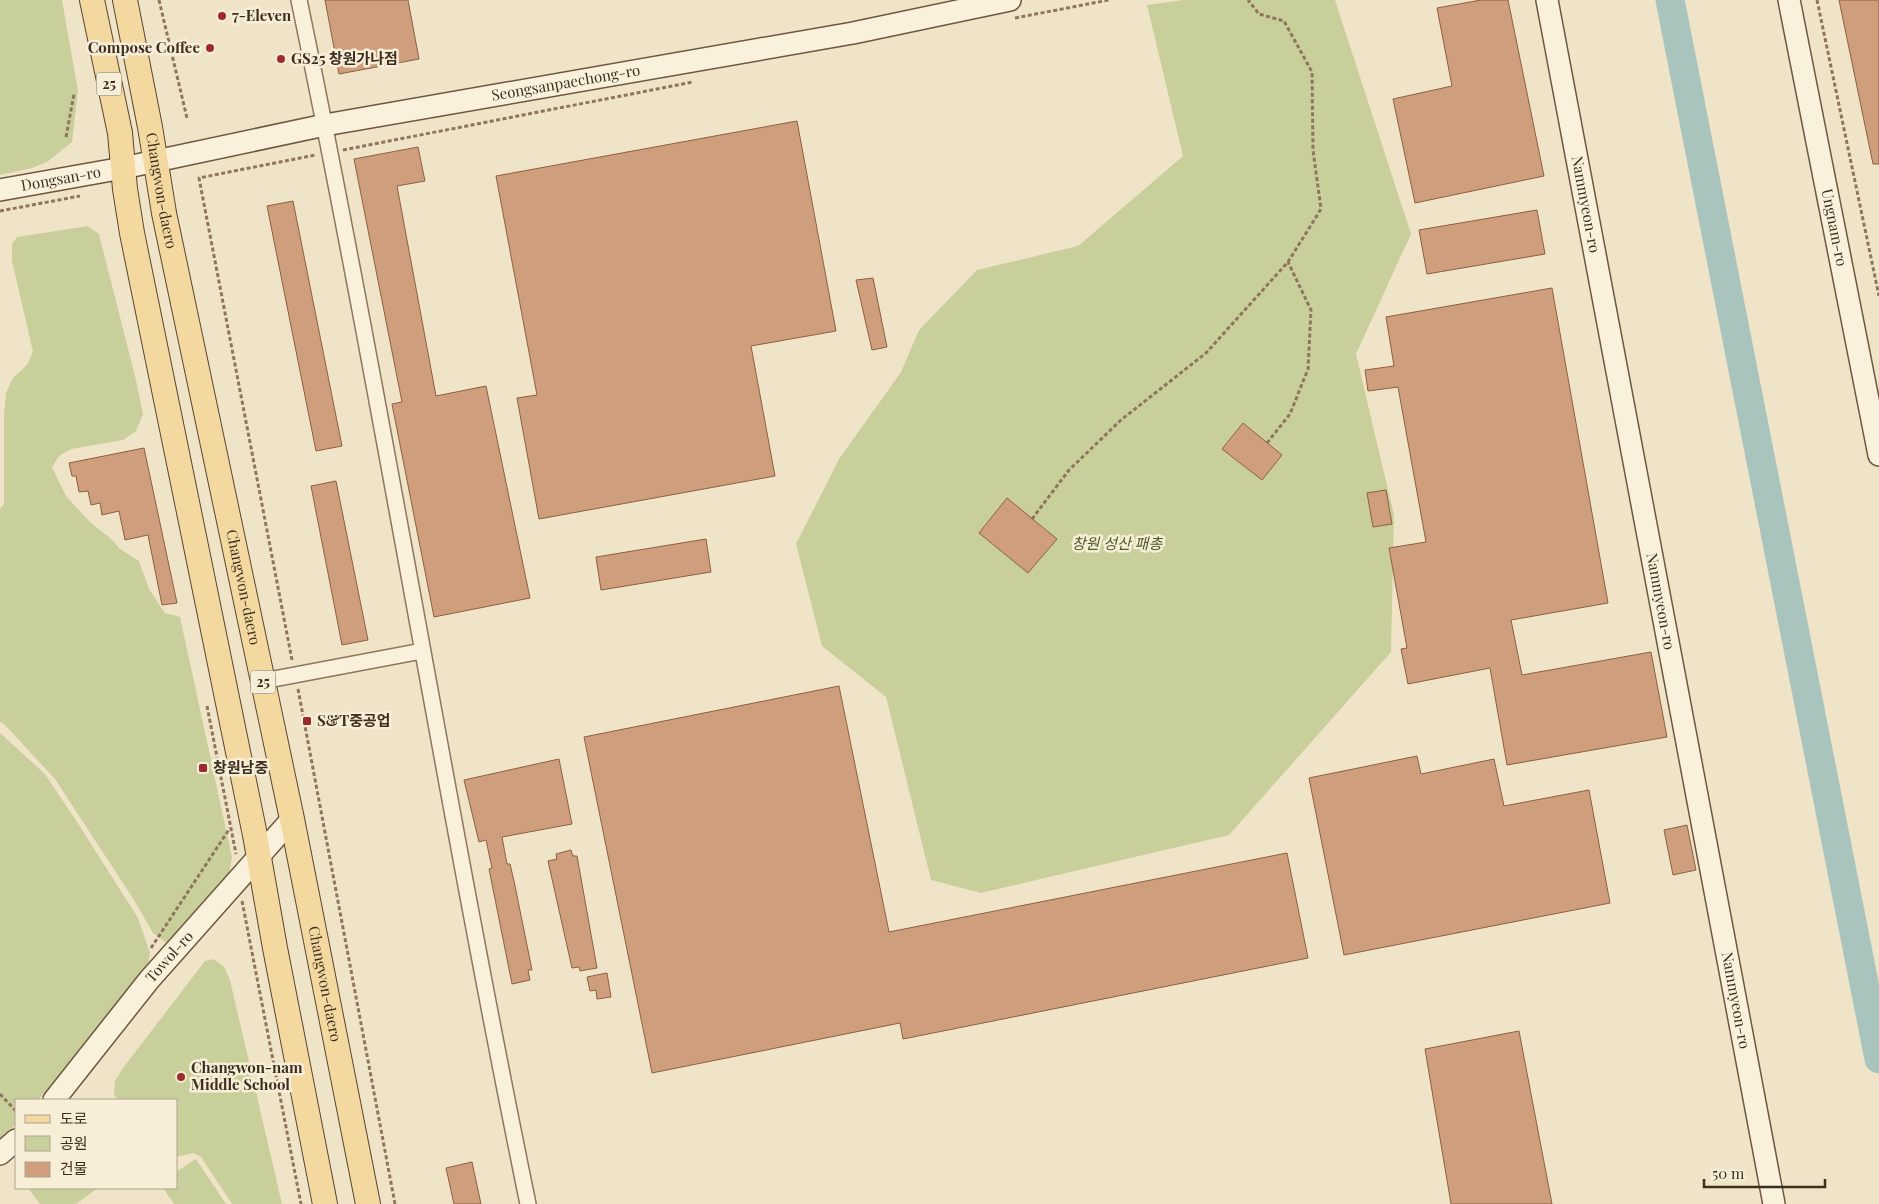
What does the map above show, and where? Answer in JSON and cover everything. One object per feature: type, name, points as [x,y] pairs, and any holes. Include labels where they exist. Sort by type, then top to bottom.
[{"type":"main road","name":"Changwon-daero","points":[[92,0],[120,134],[132,233],[259,857],[325,1204]]},
{"type":"main road","name":"Changwon-daero","points":[[125,0],[162,204],[292,819],[368,1204]]},
{"type":"street","points":[[299,0],[325,125],[422,652],[528,1204]]},
{"type":"street","name":"Nammyeon-ro","points":[[1548,0],[1774,1204]]},
{"type":"street","name":"Ungnam-ro","points":[[1789,0],[1879,455]]},
{"type":"street","name":"Seongsanpaechong-ro","points":[[123,168],[325,125],[853,33],[1011,10]]},
{"type":"street","name":"Dongsan-ro","points":[[0,190],[123,168]]},
{"type":"street","points":[[263,681],[422,652]]},
{"type":"street","name":"Towol-ro","points":[[55,1099],[149,980],[292,819]]},
{"type":"street","points":[[0,1154],[15,1141]]},
{"type":"path","points":[[158,0],[187,118]]},
{"type":"path","points":[[1011,10],[1110,0]]},
{"type":"path","points":[[1032,519],[1069,470],[1121,420],[1206,353],[1288,262],[1321,209],[1313,150],[1312,72],[1284,21],[1259,14],[1248,0]]},
{"type":"path","points":[[1818,0],[1879,296]]},
{"type":"path","points":[[199,178],[700,80]]},
{"type":"path","points":[[66,136],[74,94]]},
{"type":"path","points":[[0,211],[85,195]]},
{"type":"path","points":[[1267,443],[1290,414],[1308,368],[1311,310],[1288,262]]},
{"type":"path","points":[[241,901],[301,1204]]},
{"type":"path","points":[[0,1094],[15,1109]]},
{"type":"green space","points":[[0,0],[62,0],[78,91],[72,142],[47,162],[32,168],[0,175]]},
{"type":"green space","name":"창원 성산 패총","points":[[1184,0],[1335,0],[1411,234],[1356,354],[1394,515],[1391,652],[1229,835],[981,893],[931,880],[886,697],[822,646],[796,544],[839,459],[901,372],[919,330],[977,270],[1078,246],[1183,156],[1147,5]]},
{"type":"green space","points":[[88,226],[99,234],[143,414],[136,431],[123,440],[71,449],[59,456],[52,467],[66,496],[91,523],[110,538],[120,549],[139,561],[149,589],[165,613],[180,617],[232,857],[228,880],[168,944],[153,933],[134,900],[55,779],[0,722],[0,509],[4,504],[4,415],[6,393],[13,378],[27,365],[33,352],[12,261],[12,244],[17,237]]},
{"type":"green space","points":[[0,733],[45,774],[138,918],[150,953],[147,974],[39,1099],[15,1099],[15,1125],[0,1140]]},
{"type":"green space","name":"Changwon-nam Middle School","points":[[214,959],[224,967],[230,980],[282,1204],[232,1204],[201,1157],[194,1153],[178,1157],[178,1099],[117,1099],[114,1095],[115,1081],[123,1068],[205,961]]},
{"type":"green space","points":[[196,1159],[226,1204],[174,1204],[164,1189],[178,1189],[178,1171]]},
{"type":"green space","points":[[29,1189],[97,1189],[76,1204],[40,1204]]},
{"type":"building","points":[[325,0],[408,0],[419,59],[339,74]]},
{"type":"building","points":[[1481,0],[1508,0],[1544,176],[1415,203],[1393,99],[1452,86],[1437,8]]},
{"type":"building","points":[[1839,0],[1879,0],[1879,164],[1873,164]]},
{"type":"building","points":[[797,121],[836,331],[751,346],[775,476],[539,519],[517,398],[537,395],[496,176]]},
{"type":"building","points":[[418,147],[425,181],[397,186],[436,396],[486,386],[530,598],[434,617],[392,404],[402,402],[354,159]]},
{"type":"building","points":[[293,201],[342,446],[316,451],[267,206]]},
{"type":"building","points":[[1537,210],[1545,254],[1427,274],[1419,230]]},
{"type":"building","points":[[873,278],[887,347],[872,350],[856,280]]},
{"type":"building","points":[[1552,288],[1608,603],[1511,620],[1522,675],[1651,652],[1667,737],[1507,765],[1490,668],[1408,684],[1401,649],[1407,648],[1389,548],[1426,542],[1398,387],[1368,391],[1365,370],[1394,366],[1386,317]]},
{"type":"building","points":[[1243,423],[1282,455],[1262,480],[1222,449]]},
{"type":"building","points":[[144,448],[177,603],[162,605],[148,535],[125,540],[119,511],[102,515],[100,503],[91,505],[88,491],[79,492],[76,476],[72,476],[69,463]]},
{"type":"building","points":[[336,481],[368,640],[342,645],[311,486]]},
{"type":"building","points":[[1386,490],[1392,524],[1373,527],[1367,493]]},
{"type":"building","points":[[1007,498],[1057,539],[1028,573],[979,533]]},
{"type":"building","points":[[706,539],[711,572],[601,590],[596,557]]},
{"type":"building","points":[[839,686],[889,932],[1287,853],[1308,958],[903,1039],[900,1023],[652,1073],[584,737]]},
{"type":"building","points":[[1417,756],[1421,774],[1494,759],[1504,806],[1589,790],[1610,903],[1344,955],[1309,778]]},
{"type":"building","points":[[559,759],[572,824],[502,837],[507,864],[510,864],[514,881],[532,970],[528,970],[530,980],[512,984],[489,869],[492,868],[486,840],[479,842],[464,780]]},
{"type":"building","points":[[1687,825],[1696,870],[1673,875],[1664,830]]},
{"type":"building","points":[[571,850],[573,856],[577,856],[597,968],[580,971],[579,967],[572,968],[548,861],[557,859],[556,854]]},
{"type":"building","points":[[607,973],[611,997],[597,999],[596,990],[590,991],[587,977]]},
{"type":"building","points":[[1519,1031],[1552,1204],[1451,1204],[1425,1049]]},
{"type":"building","points":[[472,1162],[481,1204],[454,1204],[446,1168]]},
{"type":"waterway","points":[[1670,0],[1879,1059]]},
{"type":"place","name":"7-Eleven","points":[[222,16]]},
{"type":"place","name":"Compose Coffee","points":[[210,48]]},
{"type":"place","name":"GS25 창원가나점","points":[[281,59]]},
{"type":"place","name":"S&T중공업","points":[[307,721]]},
{"type":"place","name":"창원남중","points":[[203,768]]},
{"type":"place","name":"Changwon-nam Middle School","points":[[181,1077]]}]
